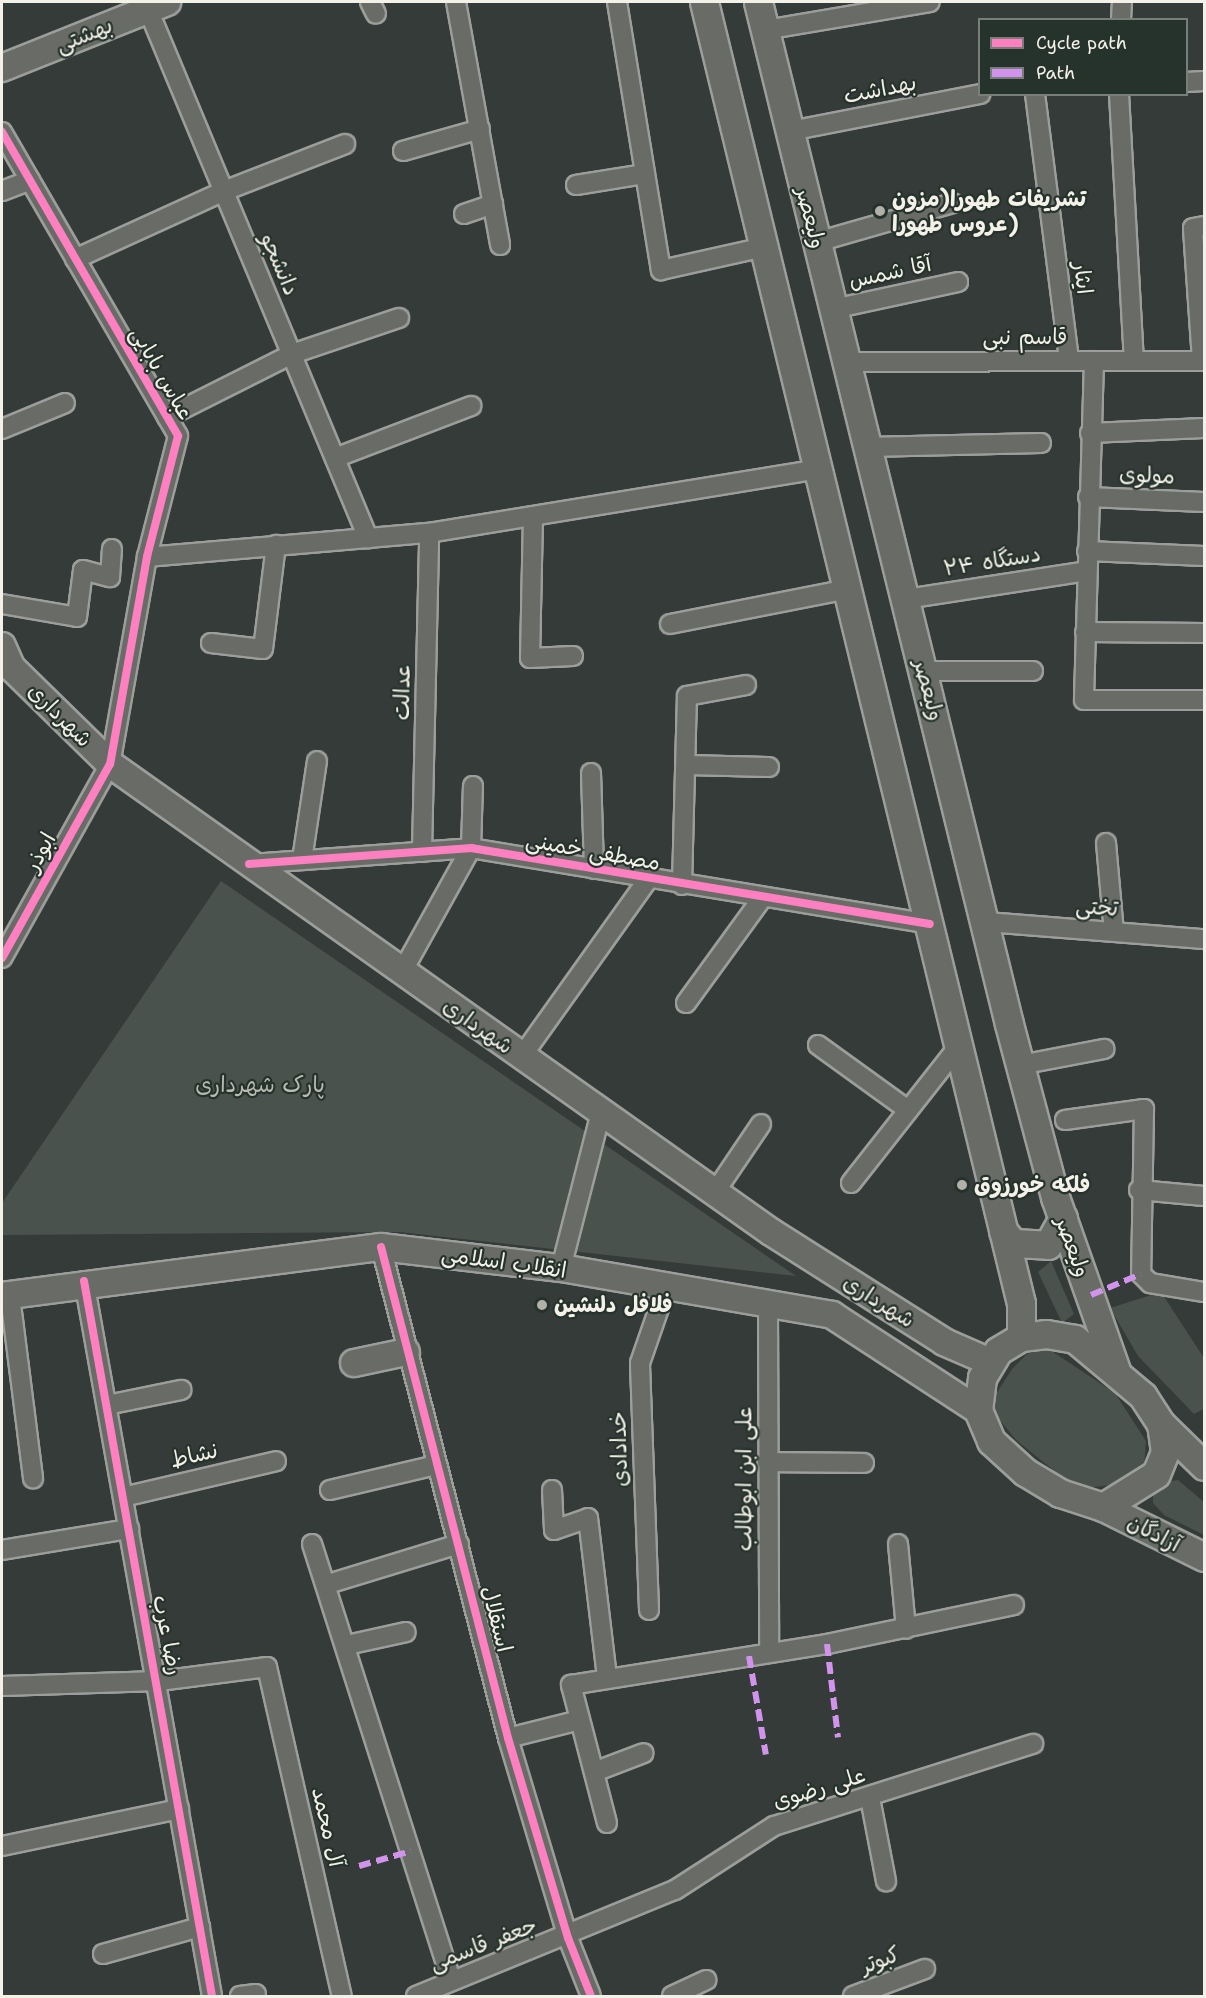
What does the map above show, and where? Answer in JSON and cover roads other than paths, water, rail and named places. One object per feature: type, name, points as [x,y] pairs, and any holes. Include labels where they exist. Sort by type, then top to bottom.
[{"type":"main road","points":[[704,2],[1021,1303],[1021,1337]]},
{"type":"main road","name":"ولیعصر","points":[[758,2],[1020,1065],[1063,1218],[1117,1373]]},
{"type":"main road","name":"بهشتی","points":[[2,68],[154,4]]},
{"type":"main road","name":"شهرداری","points":[[3,653],[12,668],[110,764],[249,864],[715,1192],[944,1342],[990,1362]]},
{"type":"main road","points":[[1003,1231],[1013,1243],[1048,1245],[1063,1218]]},
{"type":"main road","name":"انقلاب اسلامی","points":[[6,1296],[84,1281],[381,1246],[561,1268],[665,1291],[832,1315],[978,1410]]},
{"type":"main road","points":[[1161,1424],[1165,1452],[1156,1474],[1103,1507],[1060,1493],[1025,1472],[991,1441],[978,1410],[990,1362],[1021,1337],[1047,1334],[1075,1339],[1143,1396],[1161,1424],[1204,1466]]},
{"type":"main road","points":[[354,1364],[406,1352]]},
{"type":"main road","name":"آزادگان","points":[[1103,1507],[1204,1557]]},
{"type":"street","points":[[456,2],[500,244]]},
{"type":"street","points":[[617,2],[661,270],[764,247]]},
{"type":"street","points":[[765,30],[930,2]]},
{"type":"street","points":[[1121,18],[1122,2]]},
{"type":"street","name":"دانشجو","points":[[154,4],[224,191],[368,538]]},
{"type":"street","points":[[1188,82],[1204,81]]},
{"type":"street","name":"بهداشت","points":[[790,131],[978,94]]},
{"type":"street","name":"ایثار","points":[[1035,96],[1069,361]]},
{"type":"street","points":[[1119,96],[1134,361]]},
{"type":"street","points":[[403,151],[480,129]]},
{"type":"street","name":"عباس بابایی","points":[[2,132],[178,436],[147,557],[110,764]]},
{"type":"street","points":[[75,259],[224,191],[345,144]]},
{"type":"street","points":[[576,185],[645,174]]},
{"type":"street","points":[[2,190],[30,180]]},
{"type":"street","points":[[817,242],[953,203]]},
{"type":"street","points":[[464,214],[493,204]]},
{"type":"street","points":[[1203,361],[1193,228],[1204,226]]},
{"type":"street","name":"آقا شمس","points":[[833,309],[958,282]]},
{"type":"street","points":[[167,417],[292,354],[399,318]]},
{"type":"street","points":[[1094,361],[1088,497],[1084,700],[1204,700]]},
{"type":"street","name":"قاسم نبی","points":[[846,362],[1203,361]]},
{"type":"street","points":[[2,429],[65,403]]},
{"type":"street","points":[[335,458],[471,406]]},
{"type":"street","points":[[1090,433],[1204,428]]},
{"type":"street","points":[[867,447],[1041,443]]},
{"type":"street","points":[[147,557],[429,533],[819,469]]},
{"type":"street","name":"مولوی","points":[[1088,497],[1204,502]]},
{"type":"street","points":[[533,516],[531,658],[573,656]]},
{"type":"street","name":"عدالت","points":[[422,852],[429,533]]},
{"type":"street","points":[[211,643],[263,649],[276,545]]},
{"type":"street","points":[[2,604],[77,616],[83,570],[110,577],[112,549]]},
{"type":"street","points":[[1087,551],[1204,556]]},
{"type":"street","name":"۲۴ دستگاه","points":[[906,599],[1086,570]]},
{"type":"street","points":[[670,624],[848,590]]},
{"type":"street","points":[[1085,632],[1204,633]]},
{"type":"street","points":[[924,671],[1033,671]]},
{"type":"street","points":[[682,885],[689,693],[746,685]]},
{"type":"street","points":[[302,860],[317,761]]},
{"type":"street","name":"ابوذر","points":[[2,958],[110,764]]},
{"type":"street","points":[[686,765],[769,768]]},
{"type":"street","points":[[591,774],[594,869]]},
{"type":"street","points":[[402,972],[471,848],[473,786]]},
{"type":"street","points":[[1106,843],[1114,932]]},
{"type":"street","name":"مصطفی خمینی","points":[[249,864],[471,848],[682,885],[930,924]]},
{"type":"street","points":[[522,1056],[649,878]]},
{"type":"street","points":[[686,1002],[763,897]]},
{"type":"street","name":"تختی","points":[[986,922],[1204,939]]},
{"type":"street","points":[[818,1044],[908,1110]]},
{"type":"street","points":[[851,1183],[959,1046]]},
{"type":"street","points":[[1020,1065],[1104,1049]]},
{"type":"street","points":[[1065,1120],[1144,1109],[1139,1190],[1142,1274],[1150,1283],[1204,1292]]},
{"type":"street","points":[[561,1268],[601,1112]]},
{"type":"street","points":[[715,1192],[762,1124]]},
{"type":"street","points":[[1139,1190],[1204,1196]]},
{"type":"street","name":"استقلال","points":[[381,1246],[406,1352],[459,1544],[508,1738],[568,1938],[591,1996]]},
{"type":"street","name":"رضا عرب","points":[[84,1281],[159,1681],[212,1996]]},
{"type":"street","name":"خدادادی","points":[[649,1610],[640,1363],[665,1291]]},
{"type":"street","points":[[6,1296],[33,1479]]},
{"type":"street","name":"علی ابن ابوطالب","points":[[768,1306],[769,1653]]},
{"type":"street","points":[[107,1405],[181,1390]]},
{"type":"street","name":"نشاط","points":[[123,1497],[276,1461]]},
{"type":"street","points":[[767,1462],[864,1463]]},
{"type":"street","points":[[330,1490],[436,1465]]},
{"type":"street","points":[[552,1490],[554,1530],[588,1518],[607,1678]]},
{"type":"street","points":[[2,1550],[129,1529]]},
{"type":"street","points":[[312,1544],[328,1584],[451,1979]]},
{"type":"street","points":[[328,1584],[459,1544]]},
{"type":"street","points":[[898,1544],[906,1629]]},
{"type":"street","points":[[607,1823],[571,1685],[906,1629],[1014,1605]]},
{"type":"street","points":[[347,1645],[406,1632]]},
{"type":"street","name":"آل محمد","points":[[159,1681],[267,1667],[342,1996]]},
{"type":"street","points":[[2,1686],[159,1681]]},
{"type":"street","points":[[508,1738],[580,1719]]},
{"type":"street","name":"علی رضوی","points":[[568,1938],[675,1890],[774,1826],[870,1798],[1034,1744]]},
{"type":"street","points":[[594,1772],[644,1753]]},
{"type":"street","points":[[870,1798],[886,1881]]},
{"type":"street","points":[[2,1846],[179,1809]]},
{"type":"street","points":[[103,1954],[200,1927]]},
{"type":"street","name":"جعفر قاسمی","points":[[417,1996],[451,1979],[568,1938]]},
{"type":"street","name":"کبوتر","points":[[853,1996],[925,1969]]},
{"type":"street","points":[[672,1996],[706,1980]]},
{"type":"place","name":"تشریفات طهورا(مزون عروس طهورا)","points":[[880,211]]},
{"type":"place","name":"فلکه خورزوق","points":[[962,1185]]},
{"type":"place","name":"فلافل دلنشین","points":[[542,1305]]},
{"type":"park label","name":"پارک شهرداری","points":[[260,1085]]}]
